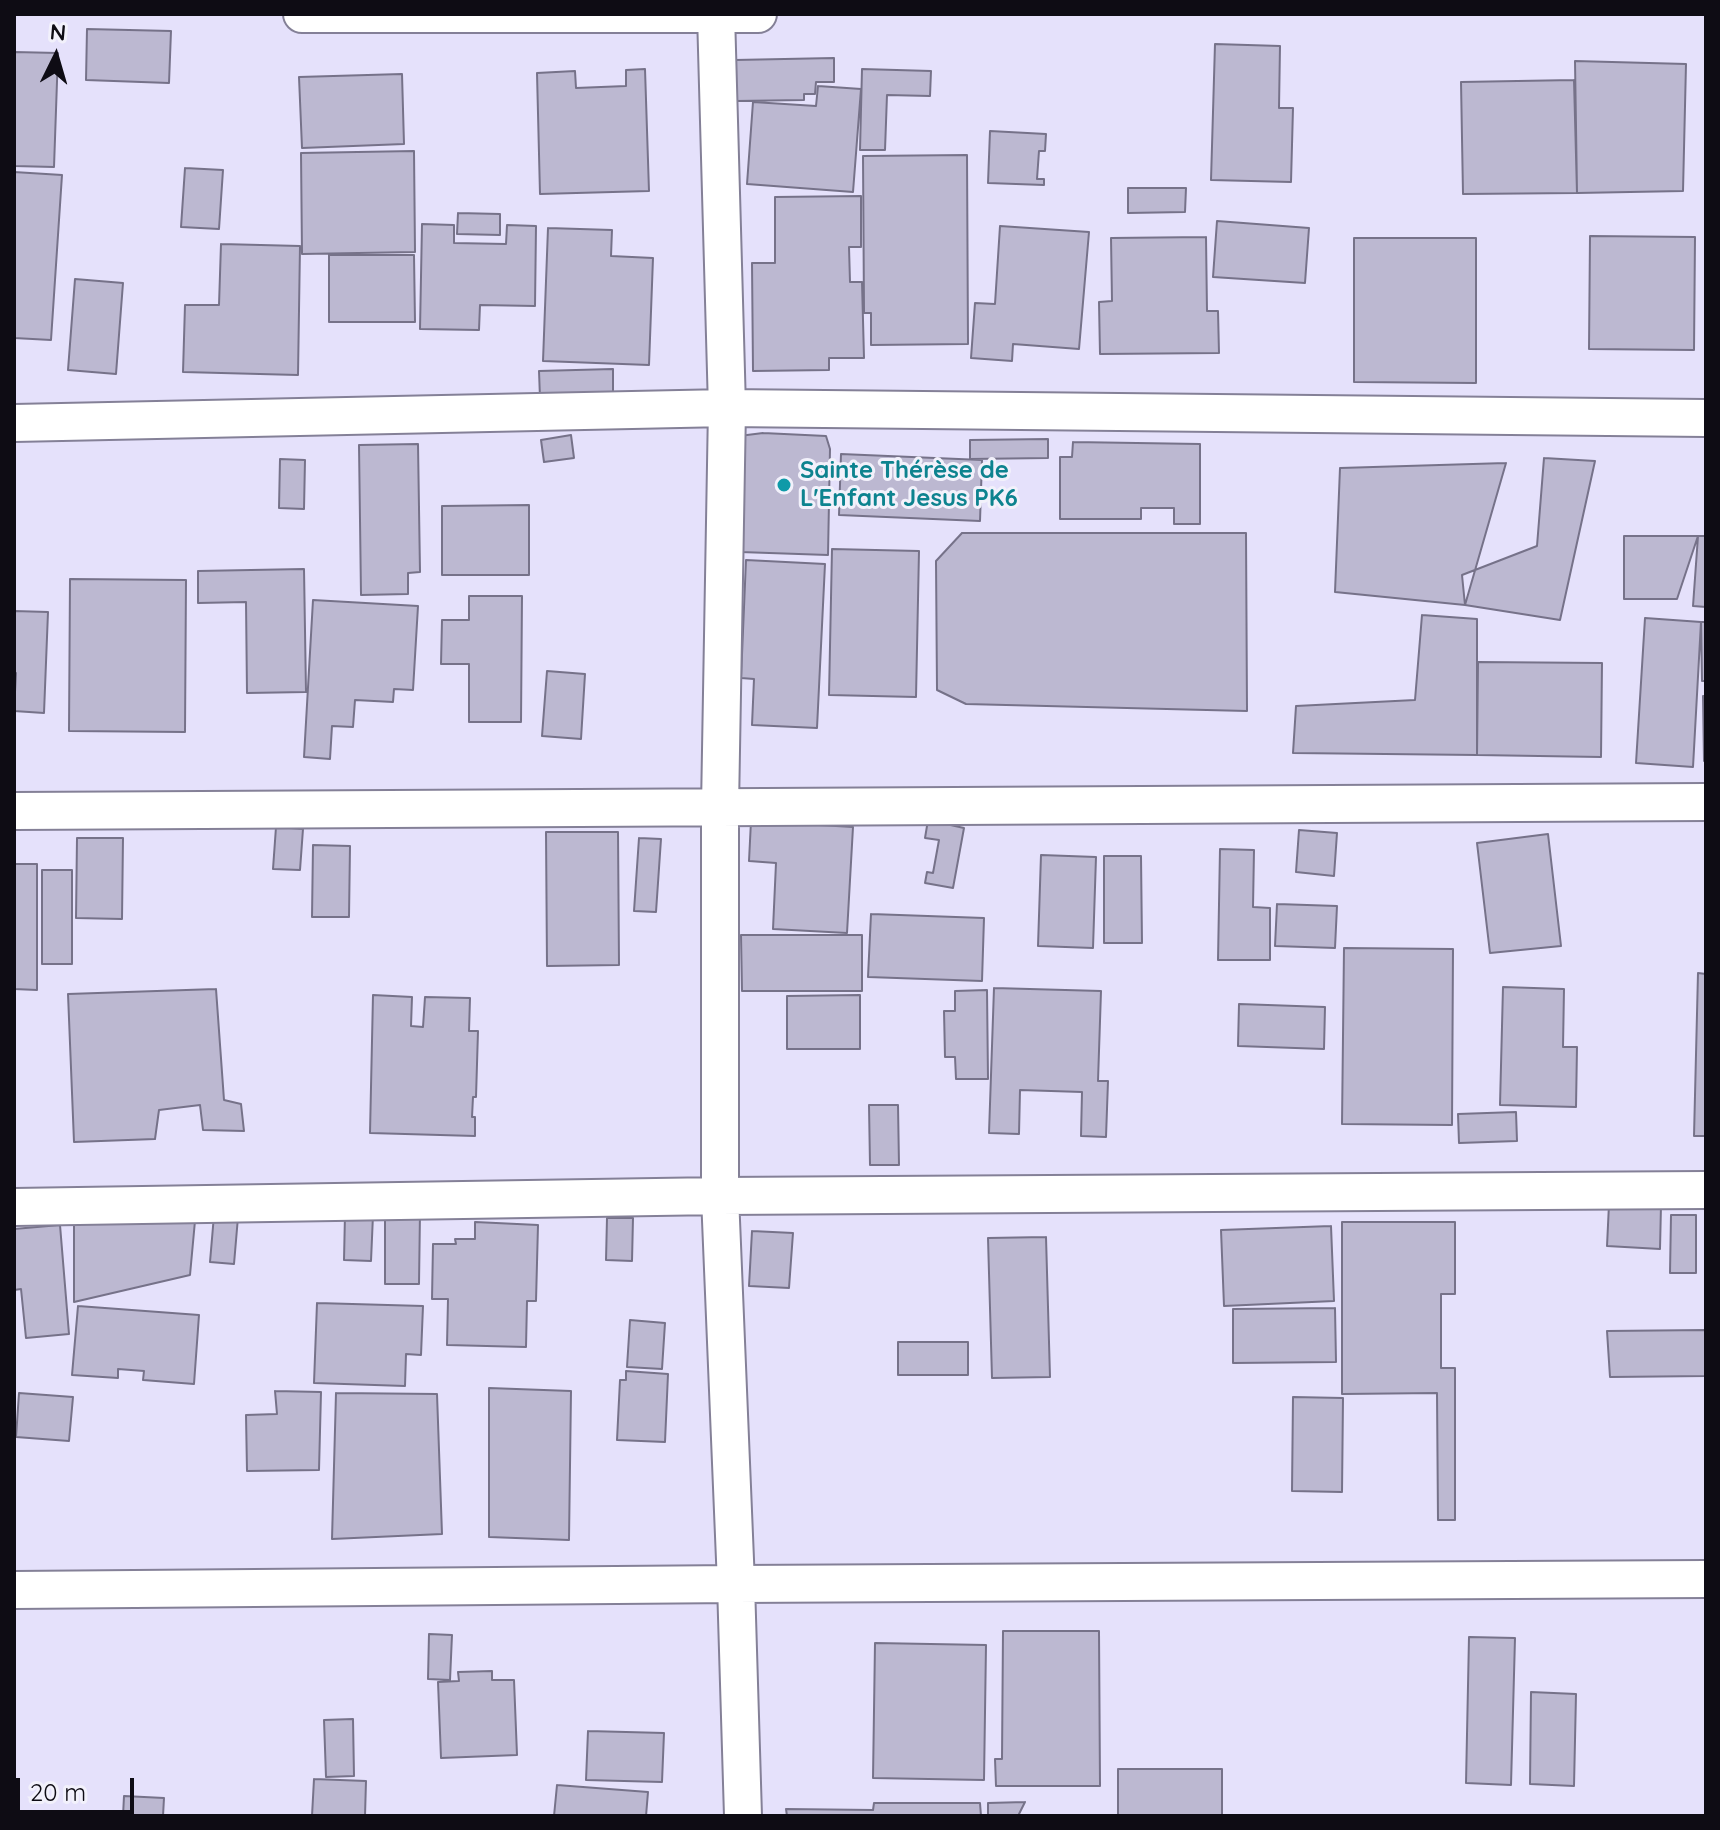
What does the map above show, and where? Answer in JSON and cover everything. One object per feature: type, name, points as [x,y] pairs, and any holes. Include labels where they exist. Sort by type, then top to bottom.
[{"type":"street","points":[[302,14],[758,14]]},
{"type":"street","points":[[716,14],[727,408],[720,807],[720,1196],[743,1816]]},
{"type":"street","points":[[14,423],[727,408],[1706,418]]},
{"type":"street","points":[[14,811],[1706,802]]},
{"type":"street","points":[[14,1207],[720,1196],[1706,1190]]},
{"type":"street","points":[[14,1590],[1706,1579]]},
{"type":"building","points":[[87,29],[171,31],[169,83],[86,80]]},
{"type":"building","points":[[1215,44],[1280,46],[1279,108],[1293,108],[1291,182],[1211,180]]},
{"type":"building","points":[[14,52],[58,53],[54,167],[14,166]]},
{"type":"building","points":[[834,58],[834,82],[816,82],[815,94],[804,94],[804,100],[736,101],[735,60]]},
{"type":"building","points":[[1575,61],[1686,64],[1683,191],[1577,193]]},
{"type":"building","points":[[645,69],[649,191],[540,194],[537,73],[575,71],[576,88],[626,86],[626,70]]},
{"type":"building","points":[[862,69],[931,71],[930,96],[887,95],[885,150],[860,150]]},
{"type":"building","points":[[402,74],[404,144],[302,148],[299,77]]},
{"type":"building","points":[[1574,80],[1577,193],[1463,194],[1461,82]]},
{"type":"building","points":[[818,86],[861,89],[853,192],[747,184],[753,102],[816,106]]},
{"type":"building","points":[[990,131],[1046,134],[1045,151],[1039,151],[1037,179],[1044,179],[1044,185],[988,183]]},
{"type":"building","points":[[414,151],[415,252],[302,254],[301,153]]},
{"type":"building","points":[[967,155],[968,344],[871,345],[871,313],[864,313],[863,156]]},
{"type":"building","points":[[185,168],[223,170],[219,229],[181,227]]},
{"type":"building","points":[[14,172],[62,175],[51,340],[14,338]]},
{"type":"building","points":[[1128,188],[1186,188],[1185,212],[1128,213]]},
{"type":"building","points":[[861,196],[861,247],[849,247],[850,282],[862,282],[864,358],[829,358],[829,370],[753,371],[752,263],[775,263],[775,197]]},
{"type":"building","points":[[458,213],[500,214],[500,235],[457,234]]},
{"type":"building","points":[[1217,221],[1309,228],[1305,283],[1213,277]]},
{"type":"building","points":[[422,224],[454,225],[454,243],[506,244],[507,225],[536,226],[535,306],[480,305],[479,330],[420,329]]},
{"type":"building","points":[[1000,226],[1089,232],[1079,349],[1013,344],[1012,361],[971,358],[975,303],[995,304]]},
{"type":"building","points":[[548,228],[612,230],[611,256],[653,258],[649,365],[543,361]]},
{"type":"building","points":[[1590,236],[1695,237],[1694,350],[1589,349]]},
{"type":"building","points":[[1206,237],[1207,311],[1218,311],[1219,353],[1100,354],[1099,302],[1112,301],[1111,238]]},
{"type":"building","points":[[1354,238],[1476,238],[1476,383],[1354,382]]},
{"type":"building","points":[[221,244],[300,246],[298,375],[183,372],[185,305],[219,305]]},
{"type":"building","points":[[329,255],[414,255],[415,322],[329,322]]},
{"type":"building","points":[[75,279],[123,283],[116,374],[68,370]]},
{"type":"building","points":[[613,369],[613,396],[540,398],[539,371]]},
{"type":"building","name":"Sainte Thérèse de L'Enfant Jesus PK6","points":[[763,433],[826,436],[830,449],[828,555],[740,552],[739,436]]},
{"type":"building","points":[[571,435],[574,458],[544,462],[541,440]]},
{"type":"building","points":[[1048,439],[1048,458],[970,459],[970,440]]},
{"type":"building","points":[[1073,442],[1200,444],[1200,524],[1174,524],[1174,508],[1141,508],[1141,519],[1060,519],[1060,457],[1072,457]]},
{"type":"building","points":[[418,444],[420,572],[408,573],[408,594],[361,595],[359,445]]},
{"type":"building","points":[[841,454],[982,460],[980,521],[839,515]]},
{"type":"building","points":[[1544,458],[1595,461],[1560,620],[1465,605],[1462,575],[1537,546]]},
{"type":"building","points":[[280,459],[305,460],[304,509],[279,508]]},
{"type":"building","points":[[1506,463],[1465,605],[1335,592],[1340,468]]},
{"type":"building","points":[[529,505],[529,575],[442,575],[442,506]]},
{"type":"building","points":[[962,533],[1246,533],[1247,711],[966,704],[937,690],[936,561]]},
{"type":"building","points":[[1624,536],[1698,536],[1677,599],[1624,599]]},
{"type":"building","points":[[1698,536],[1706,536],[1706,607],[1693,606]]},
{"type":"building","points":[[832,549],[919,551],[916,697],[829,695]]},
{"type":"building","points":[[746,560],[825,564],[817,728],[752,725],[754,679],[741,678]]},
{"type":"building","points":[[304,569],[306,692],[247,693],[246,602],[198,603],[198,571]]},
{"type":"building","points":[[70,579],[186,580],[185,732],[69,731]]},
{"type":"building","points":[[469,596],[522,596],[521,722],[469,722],[469,664],[441,664],[442,620],[469,620]]},
{"type":"building","points":[[313,600],[418,606],[413,690],[394,689],[393,702],[355,700],[353,727],[332,726],[330,759],[304,757]]},
{"type":"building","points":[[14,611],[48,612],[44,713],[14,711]]},
{"type":"building","points":[[1422,615],[1477,619],[1477,755],[1293,753],[1296,706],[1415,700]]},
{"type":"building","points":[[1645,618],[1701,622],[1693,767],[1636,763]]},
{"type":"building","points":[[1701,622],[1706,622],[1706,681],[1702,681]]},
{"type":"building","points":[[1478,662],[1602,663],[1601,757],[1477,755]]},
{"type":"building","points":[[547,671],[585,674],[581,739],[542,736]]},
{"type":"building","points":[[1703,696],[1706,696],[1706,761],[1704,761]]},
{"type":"building","points":[[928,820],[964,828],[953,888],[925,883],[927,872],[933,873],[939,840],[925,838]]},
{"type":"building","points":[[751,821],[853,827],[847,933],[773,929],[776,863],[749,861]]},
{"type":"building","points":[[276,827],[303,829],[300,870],[273,869]]},
{"type":"building","points":[[1299,830],[1337,833],[1334,876],[1296,872]]},
{"type":"building","points":[[546,832],[618,832],[619,965],[547,966]]},
{"type":"building","points":[[1548,834],[1561,946],[1490,953],[1477,843]]},
{"type":"building","points":[[77,838],[123,838],[122,919],[76,918]]},
{"type":"building","points":[[639,838],[661,839],[656,912],[634,911]]},
{"type":"building","points":[[313,845],[350,846],[349,917],[312,917]]},
{"type":"building","points":[[1220,849],[1254,850],[1253,907],[1270,908],[1270,960],[1218,960]]},
{"type":"building","points":[[1041,855],[1096,857],[1093,948],[1038,946]]},
{"type":"building","points":[[1104,856],[1141,856],[1142,943],[1104,943]]},
{"type":"building","points":[[14,864],[37,864],[37,990],[14,989]]},
{"type":"building","points":[[42,870],[72,870],[72,964],[42,964]]},
{"type":"building","points":[[1277,904],[1337,906],[1335,948],[1275,946]]},
{"type":"building","points":[[871,914],[984,918],[982,981],[868,977]]},
{"type":"building","points":[[741,935],[862,935],[862,991],[742,991]]},
{"type":"building","points":[[1344,948],[1453,949],[1452,1125],[1342,1124]]},
{"type":"building","points":[[1698,973],[1706,974],[1706,1136],[1694,1136]]},
{"type":"building","points":[[1503,987],[1564,989],[1563,1047],[1577,1047],[1576,1107],[1500,1105]]},
{"type":"building","points":[[994,988],[1101,991],[1098,1081],[1108,1081],[1106,1137],[1081,1136],[1082,1092],[1020,1090],[1019,1134],[989,1133]]},
{"type":"building","points":[[216,989],[224,1100],[241,1104],[244,1131],[203,1130],[200,1105],[159,1110],[155,1139],[74,1142],[68,994]]},
{"type":"building","points":[[987,990],[988,1079],[956,1079],[955,1057],[945,1057],[944,1011],[955,1011],[955,991]]},
{"type":"building","points":[[373,995],[412,997],[411,1026],[423,1027],[425,997],[470,998],[469,1031],[478,1031],[476,1097],[473,1097],[472,1117],[475,1117],[475,1136],[370,1133]]},
{"type":"building","points":[[860,995],[860,1049],[787,1049],[787,996]]},
{"type":"building","points":[[1239,1004],[1325,1007],[1324,1049],[1238,1046]]},
{"type":"building","points":[[869,1105],[898,1105],[899,1165],[870,1165]]},
{"type":"building","points":[[1516,1112],[1517,1141],[1459,1143],[1458,1114]]},
{"type":"building","points":[[1609,1204],[1661,1205],[1660,1249],[1607,1246]]},
{"type":"building","points":[[196,1210],[190,1275],[74,1302],[74,1211]]},
{"type":"building","points":[[385,1212],[420,1212],[419,1284],[385,1284]]},
{"type":"building","points":[[345,1214],[373,1215],[371,1261],[344,1260]]},
{"type":"building","points":[[214,1215],[238,1217],[234,1264],[210,1262]]},
{"type":"building","points":[[1671,1215],[1696,1215],[1696,1273],[1670,1273]]},
{"type":"building","points":[[607,1218],[633,1218],[632,1261],[606,1260]]},
{"type":"building","points":[[475,1222],[538,1225],[536,1301],[527,1301],[526,1347],[447,1345],[448,1299],[432,1299],[433,1244],[456,1244],[455,1239],[475,1239]]},
{"type":"building","points":[[1342,1222],[1455,1222],[1455,1294],[1441,1294],[1441,1368],[1455,1368],[1455,1520],[1438,1520],[1437,1393],[1342,1394]]},
{"type":"building","points":[[60,1225],[69,1334],[26,1338],[21,1289],[14,1290],[14,1229]]},
{"type":"building","points":[[1331,1226],[1334,1301],[1224,1306],[1221,1230]]},
{"type":"building","points":[[752,1231],[793,1233],[789,1288],[749,1286]]},
{"type":"building","points":[[1046,1237],[1050,1377],[992,1378],[988,1238]]},
{"type":"building","points":[[317,1303],[423,1306],[421,1355],[406,1354],[405,1386],[314,1383]]},
{"type":"building","points":[[78,1306],[199,1315],[194,1384],[143,1380],[144,1371],[118,1369],[118,1378],[72,1375]]},
{"type":"building","points":[[1335,1308],[1336,1362],[1233,1363],[1233,1309]]},
{"type":"building","points":[[630,1320],[665,1323],[662,1369],[627,1367]]},
{"type":"building","points":[[1706,1330],[1706,1376],[1610,1377],[1607,1331]]},
{"type":"building","points":[[898,1342],[968,1342],[968,1375],[898,1375]]},
{"type":"building","points":[[626,1371],[668,1374],[665,1442],[617,1440],[620,1380],[626,1380]]},
{"type":"building","points":[[489,1388],[571,1391],[569,1540],[489,1537]]},
{"type":"building","points":[[275,1391],[321,1392],[319,1470],[247,1471],[246,1415],[277,1414]]},
{"type":"building","points":[[19,1393],[73,1397],[69,1441],[16,1437]]},
{"type":"building","points":[[336,1393],[437,1394],[442,1534],[332,1539]]},
{"type":"building","points":[[1293,1397],[1343,1398],[1342,1492],[1292,1491]]},
{"type":"building","points":[[1003,1631],[1099,1631],[1100,1786],[996,1786],[995,1759],[1002,1759]]},
{"type":"building","points":[[429,1634],[452,1635],[450,1680],[428,1679]]},
{"type":"building","points":[[1469,1637],[1515,1638],[1511,1785],[1466,1783]]},
{"type":"building","points":[[875,1643],[986,1645],[984,1780],[873,1778]]},
{"type":"building","points":[[492,1671],[492,1680],[514,1680],[517,1755],[441,1758],[438,1682],[459,1681],[458,1672]]},
{"type":"building","points":[[1531,1692],[1576,1694],[1574,1786],[1530,1784]]},
{"type":"building","points":[[353,1719],[354,1776],[326,1777],[324,1720]]},
{"type":"building","points":[[588,1731],[664,1733],[662,1782],[586,1780]]},
{"type":"building","points":[[1118,1769],[1222,1769],[1222,1816],[1118,1816]]},
{"type":"building","points":[[314,1779],[366,1781],[365,1816],[312,1816]]},
{"type":"building","points":[[557,1785],[648,1792],[646,1816],[554,1816]]},
{"type":"building","points":[[124,1796],[164,1798],[163,1816],[123,1816]]},
{"type":"building","points":[[1025,1802],[1018,1816],[988,1816],[988,1803]]},
{"type":"building","points":[[874,1803],[980,1803],[981,1816],[787,1816],[786,1809],[873,1810]]},
{"type":"place","name":"Sainte Thérèse de L'Enfant Jesus PK6","points":[[784,485]]}]
